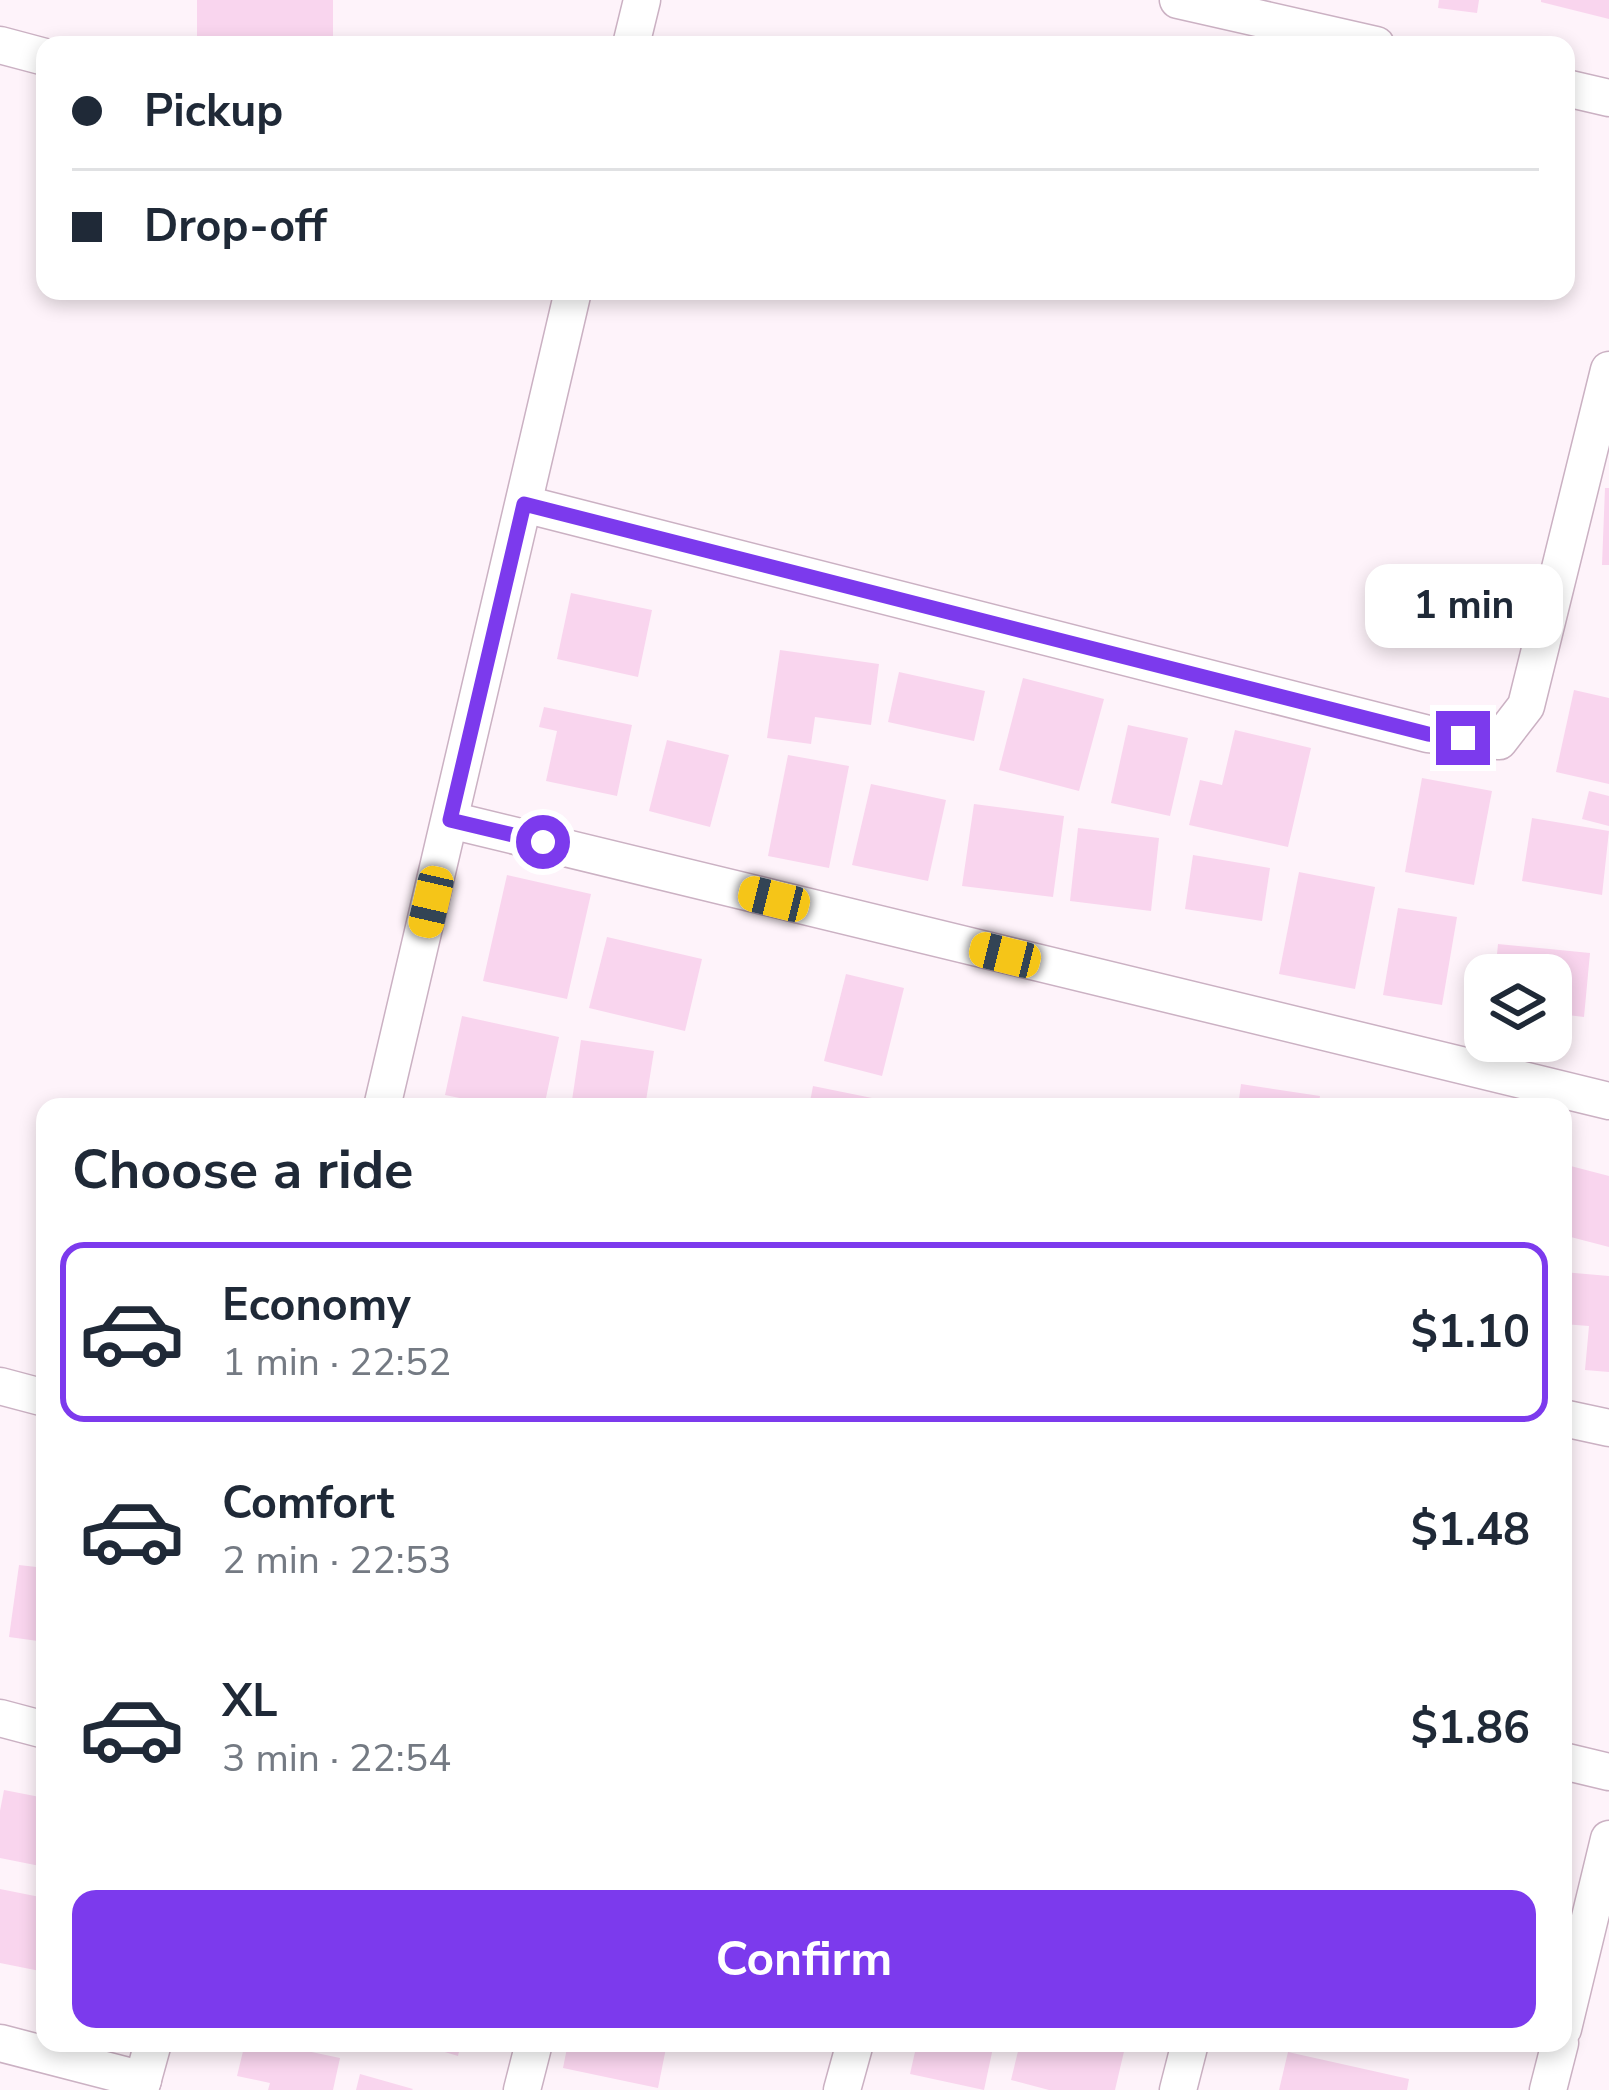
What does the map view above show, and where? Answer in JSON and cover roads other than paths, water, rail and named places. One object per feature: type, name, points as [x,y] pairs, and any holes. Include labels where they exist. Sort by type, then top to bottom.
[{"type":"street","points":[[633,36],[642,0]]},
{"type":"street","points":[[1178,0],[1336,36]]},
{"type":"street","points":[[0,45],[36,54]]},
{"type":"street","points":[[1575,90],[1609,98]]},
{"type":"street","points":[[384,1098],[571,300]]},
{"type":"street","points":[[524,504],[1428,734],[1498,741],[1526,706],[1602,437],[1609,370]]},
{"type":"street","points":[[450,820],[1609,1101]]},
{"type":"street","points":[[0,1386],[36,1396]]},
{"type":"street","points":[[1572,1420],[1609,1428]]},
{"type":"street","points":[[0,1718],[36,1728]]},
{"type":"street","points":[[1572,1763],[1609,1772]]},
{"type":"street","points":[[1572,1992],[1609,1839]]},
{"type":"street","points":[[0,2044],[141,2085],[150,2052]]},
{"type":"street","points":[[523,2090],[532,2052]]},
{"type":"street","points":[[842,2090],[853,2052]]},
{"type":"street","points":[[1178,2090],[1188,2052]]},
{"type":"street","points":[[1548,2090],[1557,2052]]}]
